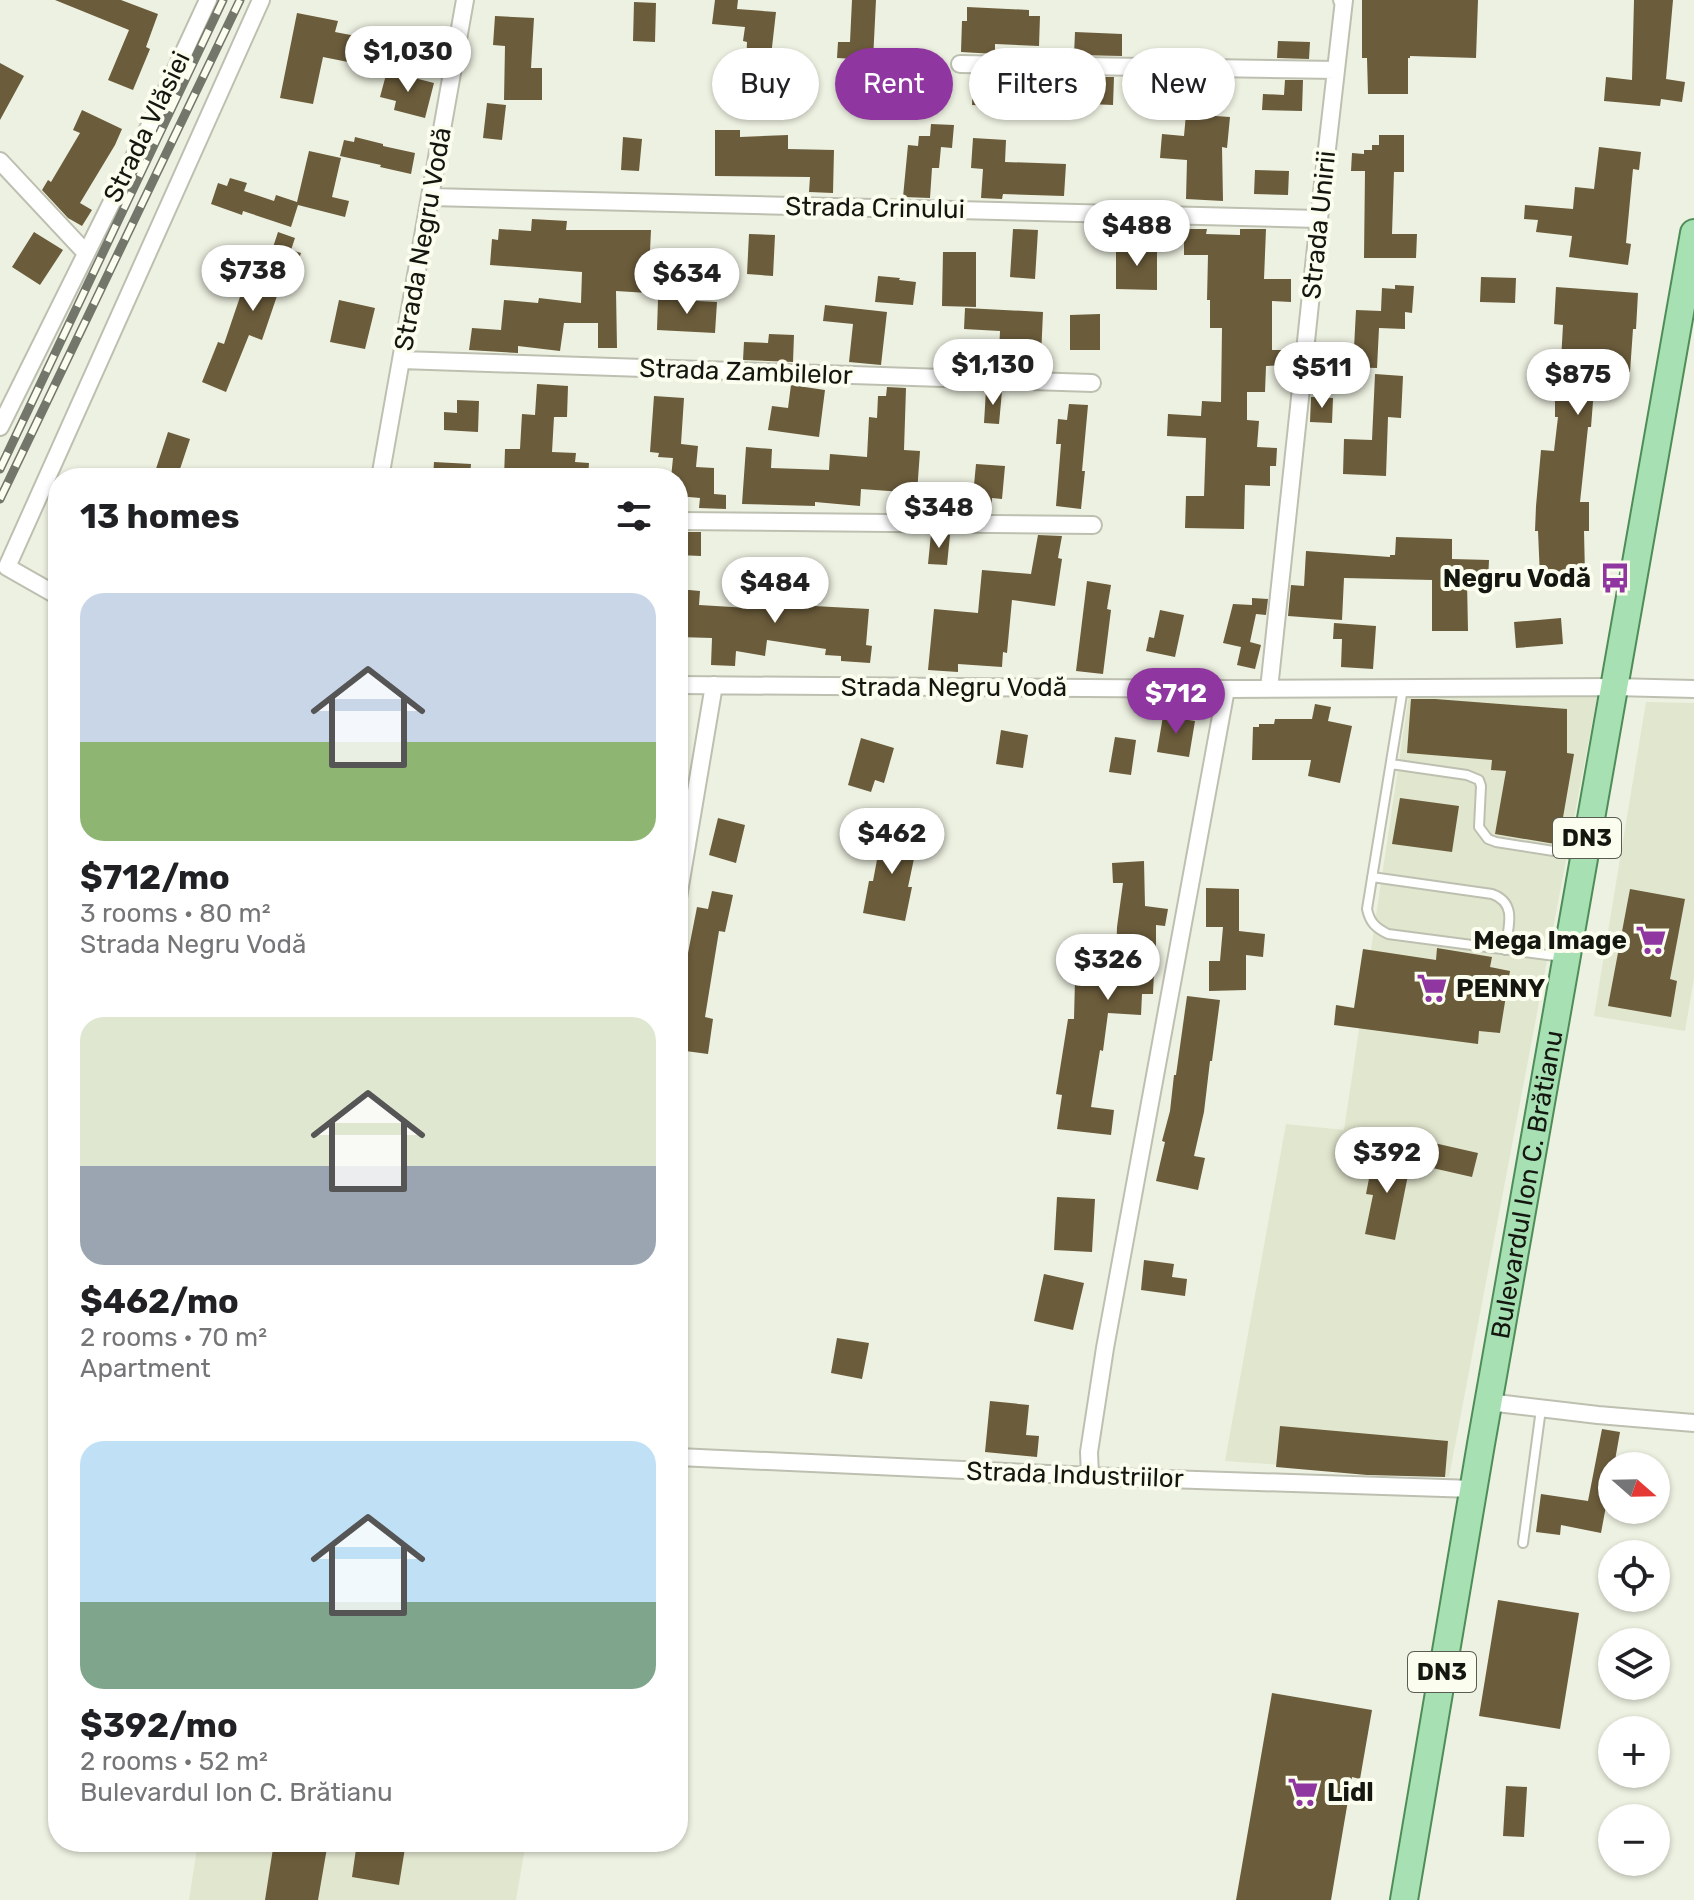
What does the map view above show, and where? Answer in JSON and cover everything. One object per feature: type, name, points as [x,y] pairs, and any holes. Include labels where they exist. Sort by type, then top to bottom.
[{"type":"main road","name":"Bulevardul Ion C. Brătianu","points":[[1404,1900],[1614,687],[1685,334],[1694,233]]},
{"type":"street","name":"Strada Vlăsiei","points":[[0,427],[152,121],[208,0]]},
{"type":"street","points":[[51,468],[261,0]]},
{"type":"street","name":"Strada Negru Vodă","points":[[382,468],[465,0]]},
{"type":"street","name":"Strada Unirii","points":[[1269,689],[1343,0]]},
{"type":"street","points":[[960,64],[1336,70]]},
{"type":"street","points":[[0,161],[85,252]]},
{"type":"street","name":"Strada Crinului","points":[[431,197],[1319,219]]},
{"type":"street","name":"Strada Zambilelor","points":[[401,360],[1092,383]]},
{"type":"street","points":[[48,475],[7,567],[48,590]]},
{"type":"street","points":[[688,521],[1093,525]]},
{"type":"street","name":"Strada Negru Vodă","points":[[688,685],[1694,689]]},
{"type":"street","points":[[688,839],[714,685]]},
{"type":"street","points":[[1090,1476],[1089,1452],[1097,1393],[1226,689]]},
{"type":"street","points":[[1488,1402],[1694,1423]]},
{"type":"street","name":"Strada Industriilor","points":[[688,1457],[1473,1489]]},
{"type":"lane","points":[[1403,688],[1367,909],[1369,919],[1388,934],[1566,958]]},
{"type":"lane","points":[[1391,764],[1467,775],[1479,780],[1479,827],[1488,839],[1584,856]]},
{"type":"lane","points":[[1372,877],[1502,897],[1510,911],[1505,950]]},
{"type":"lane","points":[[1523,1543],[1541,1408]]},
{"type":"shaded area","points":[[1409,695],[1597,697],[1449,1477],[1225,1461],[1286,1124],[1344,1130]]},
{"type":"shaded area","points":[[1646,702],[1694,703],[1694,978],[1685,1031],[1594,1016]]},
{"type":"shaded area","points":[[196,1852],[524,1852],[516,1900],[189,1900]]},
{"type":"building","points":[[55,0],[121,0],[158,14],[146,47],[150,49],[133,90],[108,80],[129,30]]},
{"type":"building","points":[[715,0],[738,0],[737,9],[776,12],[772,48],[747,48],[747,42],[743,41],[745,27],[712,24]]},
{"type":"building","points":[[852,0],[876,0],[874,48],[838,48],[838,42],[850,42]]},
{"type":"building","points":[[1362,0],[1478,0],[1476,58],[1410,56],[1408,94],[1368,94],[1367,58],[1362,58]]},
{"type":"building","points":[[1634,0],[1673,0],[1666,79],[1685,82],[1682,102],[1661,99],[1660,106],[1604,101],[1606,77],[1632,80]]},
{"type":"building","points":[[634,2],[656,3],[655,42],[633,41]]},
{"type":"building","points":[[967,7],[1029,10],[1029,16],[1040,16],[1039,46],[995,44],[995,48],[969,48],[969,52],[961,52],[962,21],[967,21]]},
{"type":"building","points":[[297,13],[338,21],[335,32],[403,45],[398,72],[323,57],[313,104],[280,98]]},
{"type":"building","points":[[495,16],[534,18],[531,68],[542,68],[542,100],[504,100],[505,46],[493,45]]},
{"type":"building","points":[[1075,32],[1122,34],[1122,56],[1106,56],[1106,48],[1074,48]]},
{"type":"building","points":[[1278,41],[1310,42],[1309,59],[1277,58]]},
{"type":"building","points":[[0,63],[24,76],[0,120]]},
{"type":"building","points":[[387,71],[434,83],[425,118],[394,110],[396,101],[380,97]]},
{"type":"building","points":[[1106,77],[1114,77],[1113,105],[1106,105]]},
{"type":"building","points":[[1285,80],[1303,80],[1302,111],[1262,110],[1263,94],[1284,95]]},
{"type":"building","points":[[487,103],[506,105],[502,140],[483,138]]},
{"type":"building","points":[[82,110],[122,129],[80,203],[92,210],[82,226],[68,218],[42,190],[48,180],[51,182],[80,133],[73,130]]},
{"type":"building","points":[[1185,120],[1230,120],[1227,148],[1222,147],[1223,201],[1186,199],[1187,160],[1160,158],[1162,134],[1184,136]]},
{"type":"building","points":[[931,124],[954,125],[952,148],[941,147],[939,168],[932,168],[930,198],[903,197],[908,145],[918,146],[919,136],[930,136]]},
{"type":"building","points":[[715,130],[740,130],[740,137],[788,135],[788,149],[834,150],[833,193],[809,192],[810,177],[715,176]]},
{"type":"building","points":[[1379,135],[1404,135],[1404,172],[1394,172],[1392,234],[1417,234],[1416,258],[1364,258],[1365,171],[1351,171],[1352,153],[1364,154],[1364,150],[1372,150],[1372,145],[1379,145]]},
{"type":"building","points":[[355,137],[415,153],[411,174],[340,156],[344,140],[354,142]]},
{"type":"building","points":[[623,137],[642,139],[639,171],[621,170]]},
{"type":"building","points":[[973,138],[1006,140],[1005,162],[1066,164],[1064,196],[1003,194],[1002,199],[981,198],[983,169],[971,168]]},
{"type":"building","points":[[1599,147],[1641,152],[1639,170],[1633,169],[1626,243],[1631,244],[1628,265],[1569,257],[1572,236],[1536,232],[1538,220],[1524,219],[1525,205],[1573,209],[1575,187],[1594,189]]},
{"type":"building","points":[[309,151],[341,158],[332,197],[349,201],[345,217],[298,205],[291,227],[211,204],[218,183],[227,186],[230,178],[247,183],[244,191],[274,201],[276,195],[297,202]]},
{"type":"building","points":[[1255,170],[1289,171],[1288,195],[1254,194]]},
{"type":"building","points":[[532,219],[567,221],[566,230],[651,230],[648,293],[616,291],[617,348],[598,348],[598,323],[564,323],[560,351],[518,346],[518,353],[469,350],[472,328],[501,330],[504,300],[538,303],[539,298],[581,303],[582,272],[490,265],[492,239],[498,240],[499,229],[531,231]]},
{"type":"building","points":[[1013,229],[1038,230],[1035,279],[1010,277]]},
{"type":"building","points":[[1184,229],[1207,229],[1206,234],[1240,235],[1240,229],[1266,229],[1264,279],[1291,279],[1291,302],[1272,301],[1272,350],[1284,350],[1285,365],[1266,366],[1265,392],[1247,392],[1247,420],[1259,421],[1257,447],[1277,448],[1276,466],[1270,466],[1270,486],[1245,485],[1244,529],[1185,528],[1186,496],[1204,496],[1206,438],[1167,436],[1168,414],[1201,416],[1202,401],[1221,402],[1222,328],[1210,328],[1208,255],[1184,255]]},
{"type":"building","points":[[34,232],[63,250],[40,285],[12,267]]},
{"type":"building","points":[[278,232],[295,238],[291,250],[301,253],[288,293],[279,290],[262,340],[249,335],[226,392],[202,382],[218,342],[224,344],[243,288],[258,293]]},
{"type":"building","points":[[749,234],[775,235],[773,276],[747,274]]},
{"type":"building","points":[[1116,246],[1157,246],[1157,290],[1116,289]]},
{"type":"building","points":[[943,252],[976,252],[976,307],[942,306]]},
{"type":"building","points":[[878,276],[916,282],[913,305],[875,302]]},
{"type":"building","points":[[1481,277],[1516,278],[1515,303],[1480,302]]},
{"type":"building","points":[[1395,285],[1414,286],[1412,313],[1405,312],[1405,329],[1379,328],[1377,368],[1343,367],[1344,347],[1354,348],[1356,310],[1381,311],[1382,288],[1395,289]]},
{"type":"building","points":[[1556,287],[1638,293],[1630,372],[1613,371],[1612,377],[1595,376],[1580,502],[1589,502],[1589,531],[1584,531],[1585,575],[1540,577],[1538,531],[1535,531],[1541,450],[1554,451],[1558,417],[1555,417],[1555,396],[1559,396],[1563,325],[1554,324]]},
{"type":"building","points":[[658,299],[717,302],[715,333],[657,330]]},
{"type":"building","points":[[339,300],[375,308],[365,349],[330,342]]},
{"type":"building","points":[[825,305],[887,312],[881,365],[849,362],[853,324],[823,321]]},
{"type":"building","points":[[965,308],[1043,312],[1041,357],[999,354],[1000,331],[964,329]]},
{"type":"building","points":[[1100,314],[1100,350],[1070,350],[1070,315]]},
{"type":"building","points":[[769,334],[794,335],[793,362],[743,360],[744,342],[768,343]]},
{"type":"building","points":[[1375,374],[1403,376],[1401,418],[1388,417],[1386,476],[1343,474],[1344,439],[1372,440]]},
{"type":"building","points":[[537,384],[568,386],[567,417],[554,417],[552,452],[576,453],[575,462],[589,463],[589,468],[504,468],[505,449],[520,449],[522,414],[535,415]]},
{"type":"building","points":[[791,385],[825,390],[819,437],[768,430],[772,406],[788,408]]},
{"type":"building","points":[[887,387],[906,388],[904,450],[920,451],[917,493],[861,489],[860,506],[815,502],[815,506],[742,504],[746,447],[772,449],[771,468],[829,470],[830,454],[867,457],[869,417],[877,418],[878,396],[886,396]]},
{"type":"building","points":[[986,390],[1002,391],[999,424],[984,423]]},
{"type":"building","points":[[654,396],[684,398],[681,444],[698,446],[696,467],[714,468],[714,494],[726,495],[726,509],[699,508],[700,498],[688,497],[688,468],[672,468],[673,458],[658,457],[659,453],[650,452]]},
{"type":"building","points":[[1311,397],[1333,398],[1332,423],[1310,422]]},
{"type":"building","points":[[457,400],[479,401],[478,432],[444,430],[444,412],[457,413]]},
{"type":"building","points":[[1069,404],[1088,405],[1081,509],[1056,506],[1061,444],[1056,444],[1058,419],[1067,420]]},
{"type":"building","points":[[168,432],[190,439],[180,468],[156,468]]},
{"type":"building","points":[[434,462],[471,464],[471,468],[434,468]]},
{"type":"building","points":[[976,464],[1005,466],[1002,499],[992,498],[991,512],[956,509],[953,513],[935,512],[936,489],[964,491],[965,484],[974,485]]},
{"type":"building","points":[[688,532],[701,532],[701,556],[688,555]]},
{"type":"building","points":[[931,534],[950,535],[947,565],[928,564]]},
{"type":"building","points":[[1038,535],[1062,536],[1055,606],[1012,600],[1007,653],[1003,652],[1002,667],[958,664],[958,672],[928,670],[934,609],[978,613],[982,570],[1031,574]]},
{"type":"building","points":[[1396,537],[1452,539],[1452,559],[1489,560],[1488,581],[1467,581],[1468,631],[1432,631],[1432,580],[1344,578],[1342,620],[1288,616],[1291,585],[1304,586],[1306,551],[1390,557],[1395,555]]},
{"type":"building","points":[[1087,581],[1111,585],[1103,674],[1076,671]]},
{"type":"building","points":[[773,582],[817,589],[814,606],[869,609],[866,645],[872,646],[870,663],[841,661],[841,656],[825,655],[826,649],[767,640],[765,656],[736,651],[735,666],[711,665],[712,638],[688,637],[688,590],[700,591],[699,605],[749,608],[751,595],[771,598]]},
{"type":"building","points":[[1252,598],[1268,599],[1266,615],[1256,614],[1250,642],[1261,645],[1255,669],[1237,665],[1241,647],[1223,643],[1233,604],[1252,605]]},
{"type":"building","points":[[1160,610],[1184,615],[1175,657],[1146,651],[1149,637],[1154,638]]},
{"type":"building","points":[[1561,618],[1563,644],[1516,648],[1514,622]]},
{"type":"building","points":[[1334,623],[1376,626],[1373,669],[1341,667],[1342,639],[1333,639]]},
{"type":"building","points":[[1411,699],[1567,709],[1567,753],[1574,754],[1561,829],[1558,828],[1555,844],[1495,834],[1506,771],[1491,770],[1492,760],[1407,753]]},
{"type":"building","points":[[1315,704],[1331,707],[1328,721],[1352,726],[1340,783],[1308,776],[1311,760],[1252,760],[1253,727],[1274,724],[1275,719],[1312,719]]},
{"type":"building","points":[[1163,716],[1195,721],[1189,757],[1157,752]]},
{"type":"building","points":[[1001,730],[1028,735],[1023,768],[996,764]]},
{"type":"building","points":[[1115,737],[1136,740],[1131,775],[1109,772]]},
{"type":"building","points":[[861,738],[894,748],[884,783],[875,780],[871,792],[848,785]]},
{"type":"building","points":[[1400,798],[1459,806],[1452,852],[1392,844]]},
{"type":"building","points":[[718,818],[745,825],[736,863],[709,855]]},
{"type":"building","points":[[883,828],[919,835],[908,887],[912,887],[905,921],[863,913],[869,881],[873,881]]},
{"type":"building","points":[[1144,861],[1145,906],[1168,909],[1165,926],[1156,925],[1153,994],[1142,994],[1141,1015],[1108,1013],[1091,1107],[1114,1110],[1111,1135],[1057,1129],[1062,1095],[1056,1094],[1068,1019],[1074,1019],[1075,980],[1102,981],[1103,962],[1116,963],[1123,883],[1113,883],[1112,863]]},
{"type":"building","points":[[1206,888],[1239,889],[1239,931],[1265,934],[1263,957],[1246,955],[1246,990],[1209,991],[1209,961],[1220,961],[1223,927],[1206,927]]},
{"type":"building","points":[[1630,889],[1685,899],[1670,979],[1677,981],[1671,1017],[1608,1006]]},
{"type":"building","points":[[712,891],[733,895],[725,932],[719,931],[705,1017],[713,1019],[708,1054],[688,1051],[688,953],[697,907],[708,909]]},
{"type":"building","name":"PENNY","points":[[1437,948],[1492,957],[1490,967],[1510,971],[1500,1033],[1479,1031],[1478,1044],[1334,1025],[1336,1005],[1354,1008],[1363,949],[1436,960]]},
{"type":"building","points":[[1187,996],[1220,1000],[1204,1112],[1194,1156],[1205,1158],[1198,1190],[1156,1181],[1165,1142],[1162,1141],[1170,1111]]},
{"type":"building","points":[[1421,1140],[1478,1153],[1472,1177],[1415,1164]]},
{"type":"building","points":[[1374,1153],[1411,1160],[1395,1240],[1365,1234],[1373,1195],[1366,1194]]},
{"type":"building","points":[[1057,1197],[1095,1199],[1092,1252],[1054,1250]]},
{"type":"building","points":[[1144,1260],[1174,1264],[1172,1277],[1187,1279],[1185,1296],[1141,1290]]},
{"type":"building","points":[[1044,1274],[1084,1283],[1073,1330],[1034,1321]]},
{"type":"building","points":[[837,1338],[869,1343],[862,1379],[831,1373]]},
{"type":"building","points":[[990,1401],[1029,1405],[1026,1435],[1039,1436],[1037,1457],[985,1452]]},
{"type":"building","points":[[1280,1426],[1448,1441],[1445,1477],[1367,1475],[1276,1467]]},
{"type":"building","points":[[1602,1429],[1620,1432],[1616,1452],[1598,1452],[1598,1524],[1603,1524],[1601,1533],[1561,1525],[1560,1535],[1536,1532],[1541,1494],[1588,1501]]},
{"type":"building","points":[[1498,1600],[1579,1613],[1560,1729],[1479,1716]]},
{"type":"building","points":[[1272,1693],[1372,1710],[1360,1779],[1352,1777],[1331,1900],[1236,1900]]},
{"type":"building","points":[[1506,1786],[1527,1787],[1524,1837],[1503,1836]]},
{"type":"building","points":[[272,1852],[326,1852],[318,1900],[265,1900]]},
{"type":"building","points":[[356,1852],[404,1852],[399,1885],[352,1877]]},
{"type":"railway","points":[[0,469],[223,0]]},
{"type":"railway","points":[[0,499],[240,0]]},
{"type":"place","name":"Negru Vodă","points":[[1615,578]]},
{"type":"place","name":"Mega Image","points":[[1651,940]]},
{"type":"place","name":"PENNY","points":[[1432,988]]},
{"type":"place","name":"Lidl","points":[[1303,1792]]}]
